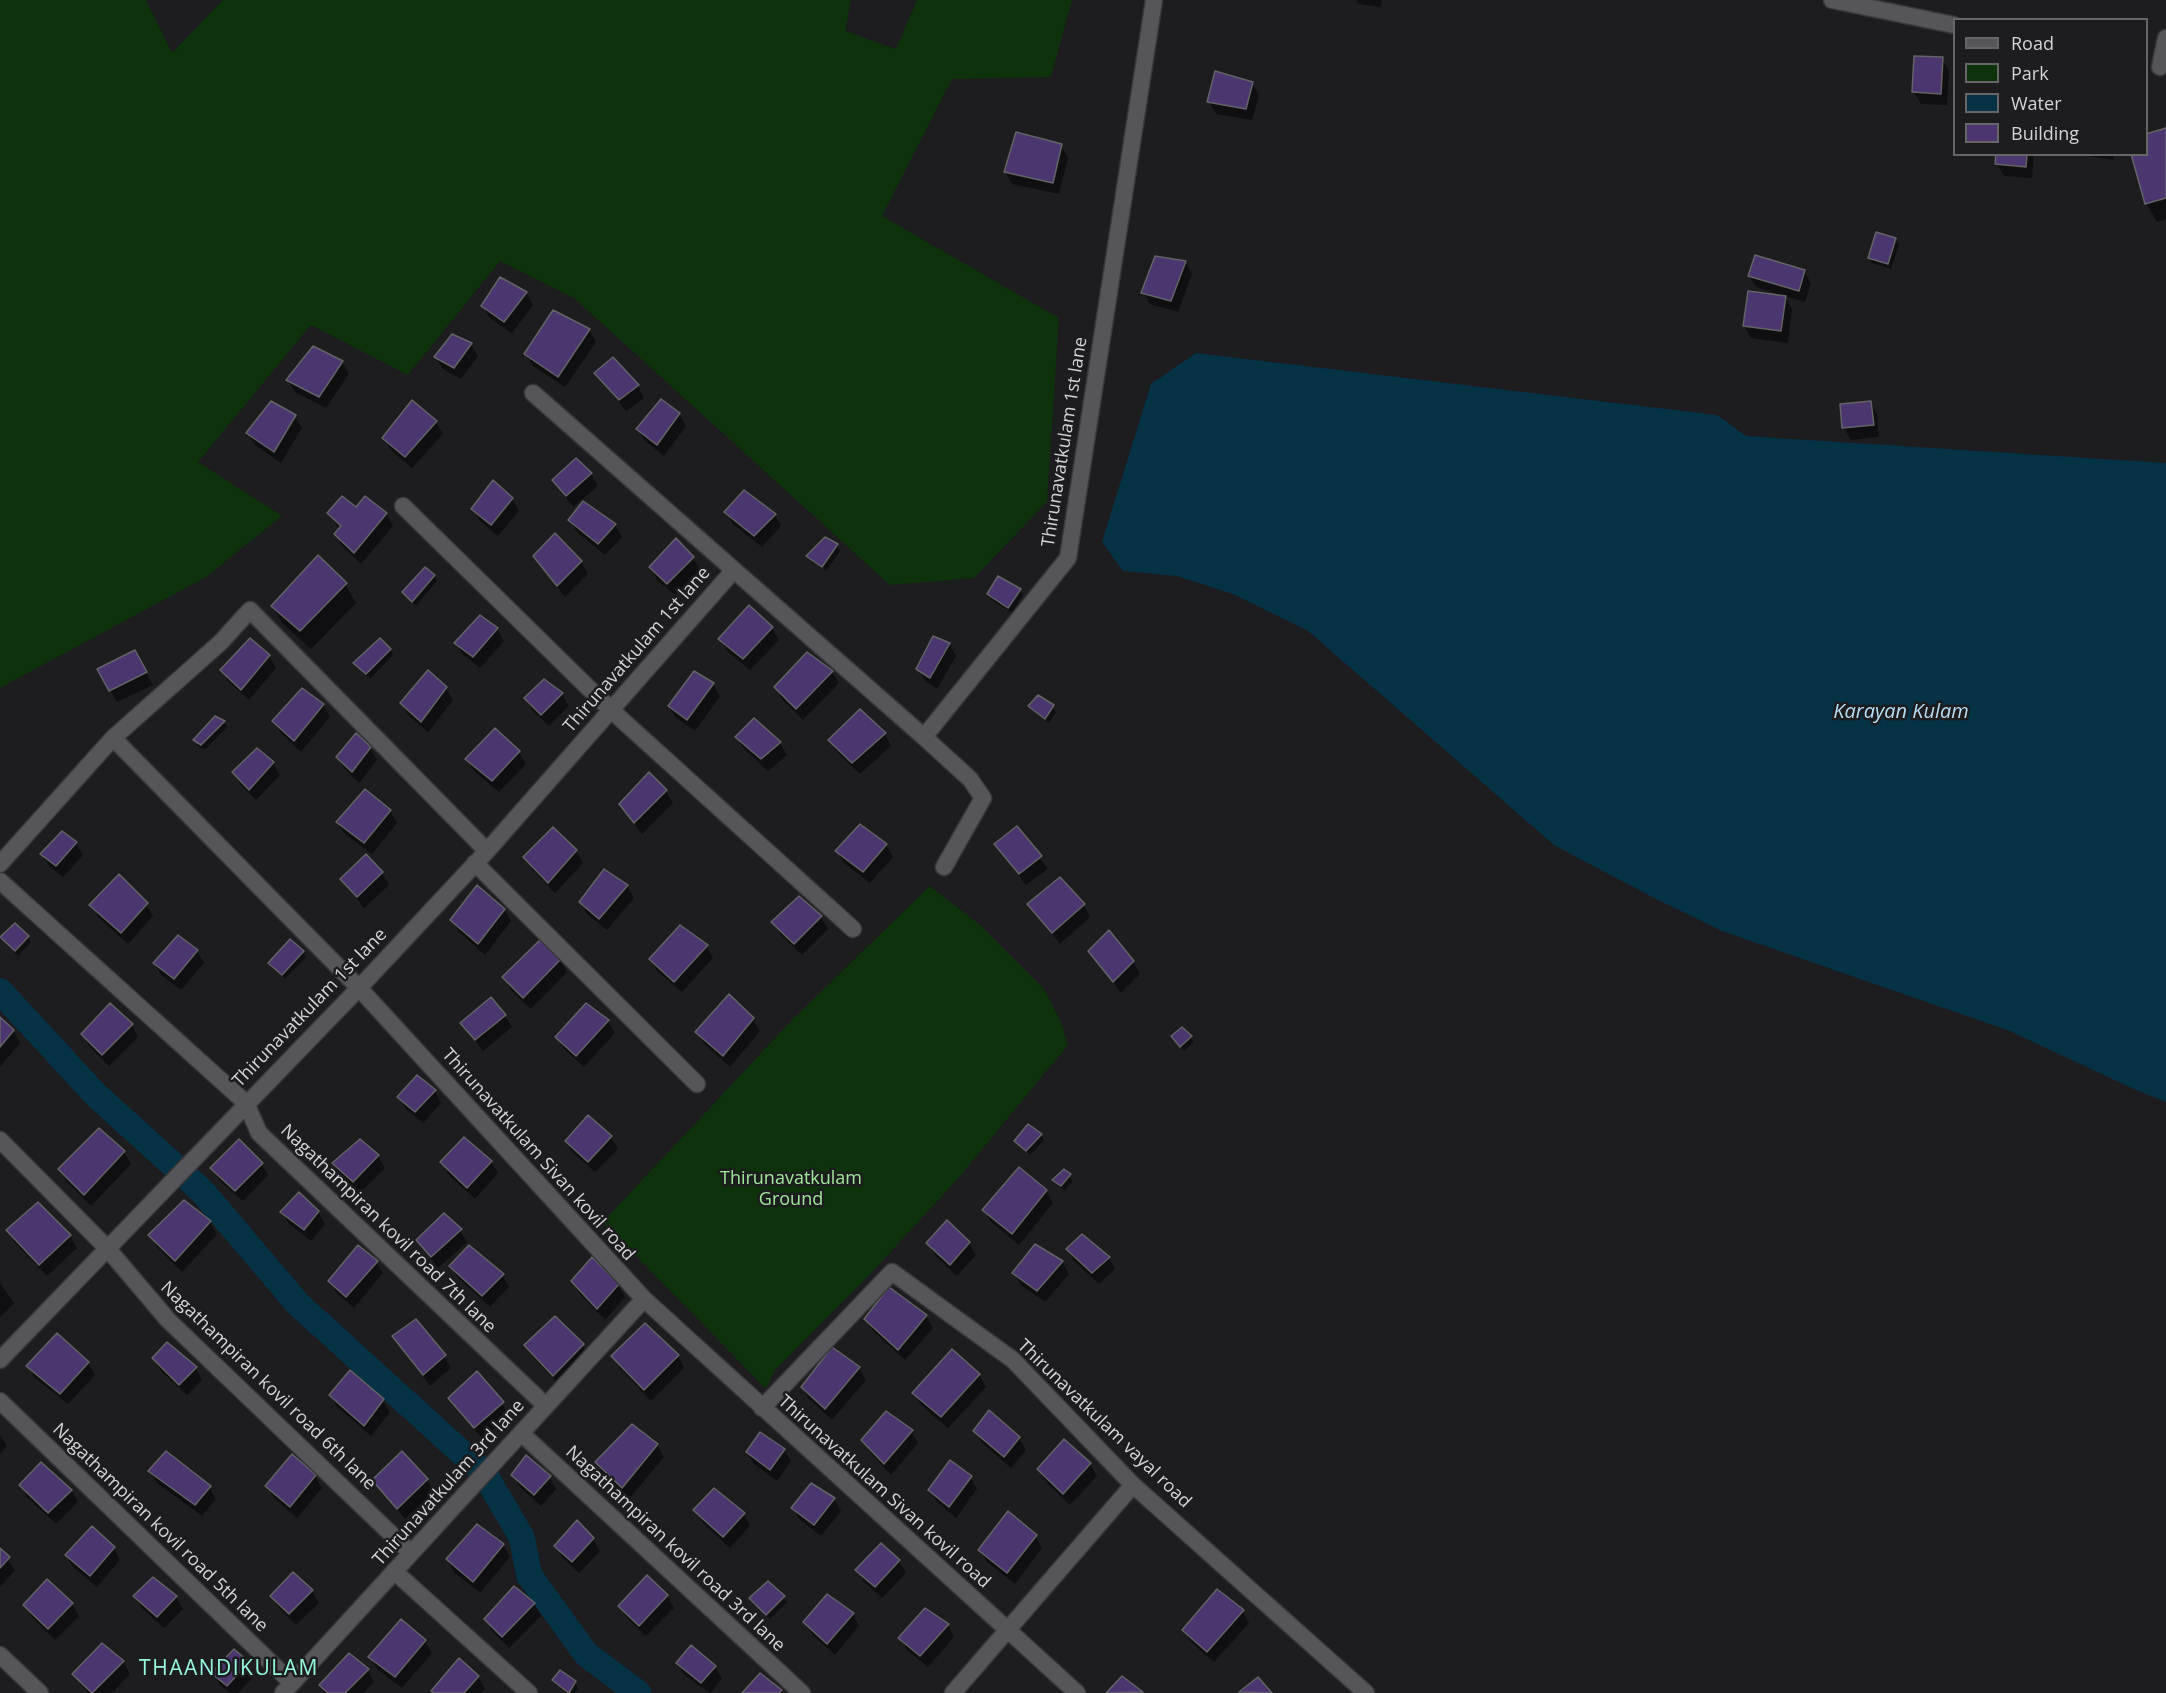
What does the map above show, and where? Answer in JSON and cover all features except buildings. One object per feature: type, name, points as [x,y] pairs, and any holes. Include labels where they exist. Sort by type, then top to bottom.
[{"type":"street","name":"Thirunavatkulam 1st lane","points":[[0,1360],[246,1103],[360,988],[481,857],[734,570],[924,737],[1068,558],[1154,0]]},
{"type":"street","points":[[1832,0],[1953,25]]},
{"type":"street","points":[[2157,66],[2166,38]]},
{"type":"street","points":[[533,393],[734,570]]},
{"type":"street","points":[[403,506],[611,710],[853,929]]},
{"type":"street","points":[[0,864],[113,738],[221,642],[250,610],[697,1084]]},
{"type":"street","points":[[924,737],[970,779],[983,798],[944,867]]},
{"type":"street","name":"Thirunavatkulam Sivan kovil road","points":[[113,738],[360,988],[644,1299],[1077,1693]]},
{"type":"street","name":"Nagathampiran kovil road 7th lane","points":[[0,881],[246,1103],[259,1133],[546,1406]]},
{"type":"street","name":"Nagathampiran kovil road 6th lane","points":[[0,1140],[107,1248],[168,1320],[411,1553]]},
{"type":"street","name":"Thirunavatkulam vayal road","points":[[762,1408],[892,1272],[1013,1360],[1133,1485],[1366,1693]]},
{"type":"street","name":"Thirunavatkulam 3rd lane","points":[[288,1688],[644,1299]]},
{"type":"street","name":"Nagathampiran kovil road 5th lane","points":[[0,1401],[288,1688]]},
{"type":"street","name":"Nagathampiran kovil road 3rd lane","points":[[521,1433],[802,1693]]},
{"type":"street","points":[[953,1693],[1133,1485]]},
{"type":"street","points":[[394,1571],[529,1693]]},
{"type":"street","points":[[0,1655],[40,1693]]},
{"type":"green space","points":[[0,0],[146,0],[172,53],[223,0],[851,0],[845,31],[896,49],[917,0],[1072,0],[1051,77],[952,79],[882,216],[1059,318],[1047,502],[974,578],[890,585],[574,298],[500,261],[408,375],[311,325],[198,462],[282,516],[206,577],[0,688]]},
{"type":"green space","name":"Thirunavatkulam Ground","points":[[930,886],[980,925],[1044,989],[1060,1020],[1068,1045],[961,1175],[876,1268],[774,1371],[766,1389],[603,1222],[792,1020]]},
{"type":"water","name":"Karayan Kulam","points":[[1196,353],[1717,415],[1746,436],[2166,463],[2166,1102],[2010,1031],[1722,931],[1656,899],[1554,845],[1307,630],[1233,594],[1177,576],[1123,571],[1102,542],[1151,384]]},
{"type":"waterway","points":[[0,991],[96,1095],[202,1191],[298,1304],[484,1473],[522,1538],[529,1575],[586,1654],[638,1693]]},
{"type":"district","name":"THAANDIKULAM","points":[[229,1669]]}]
